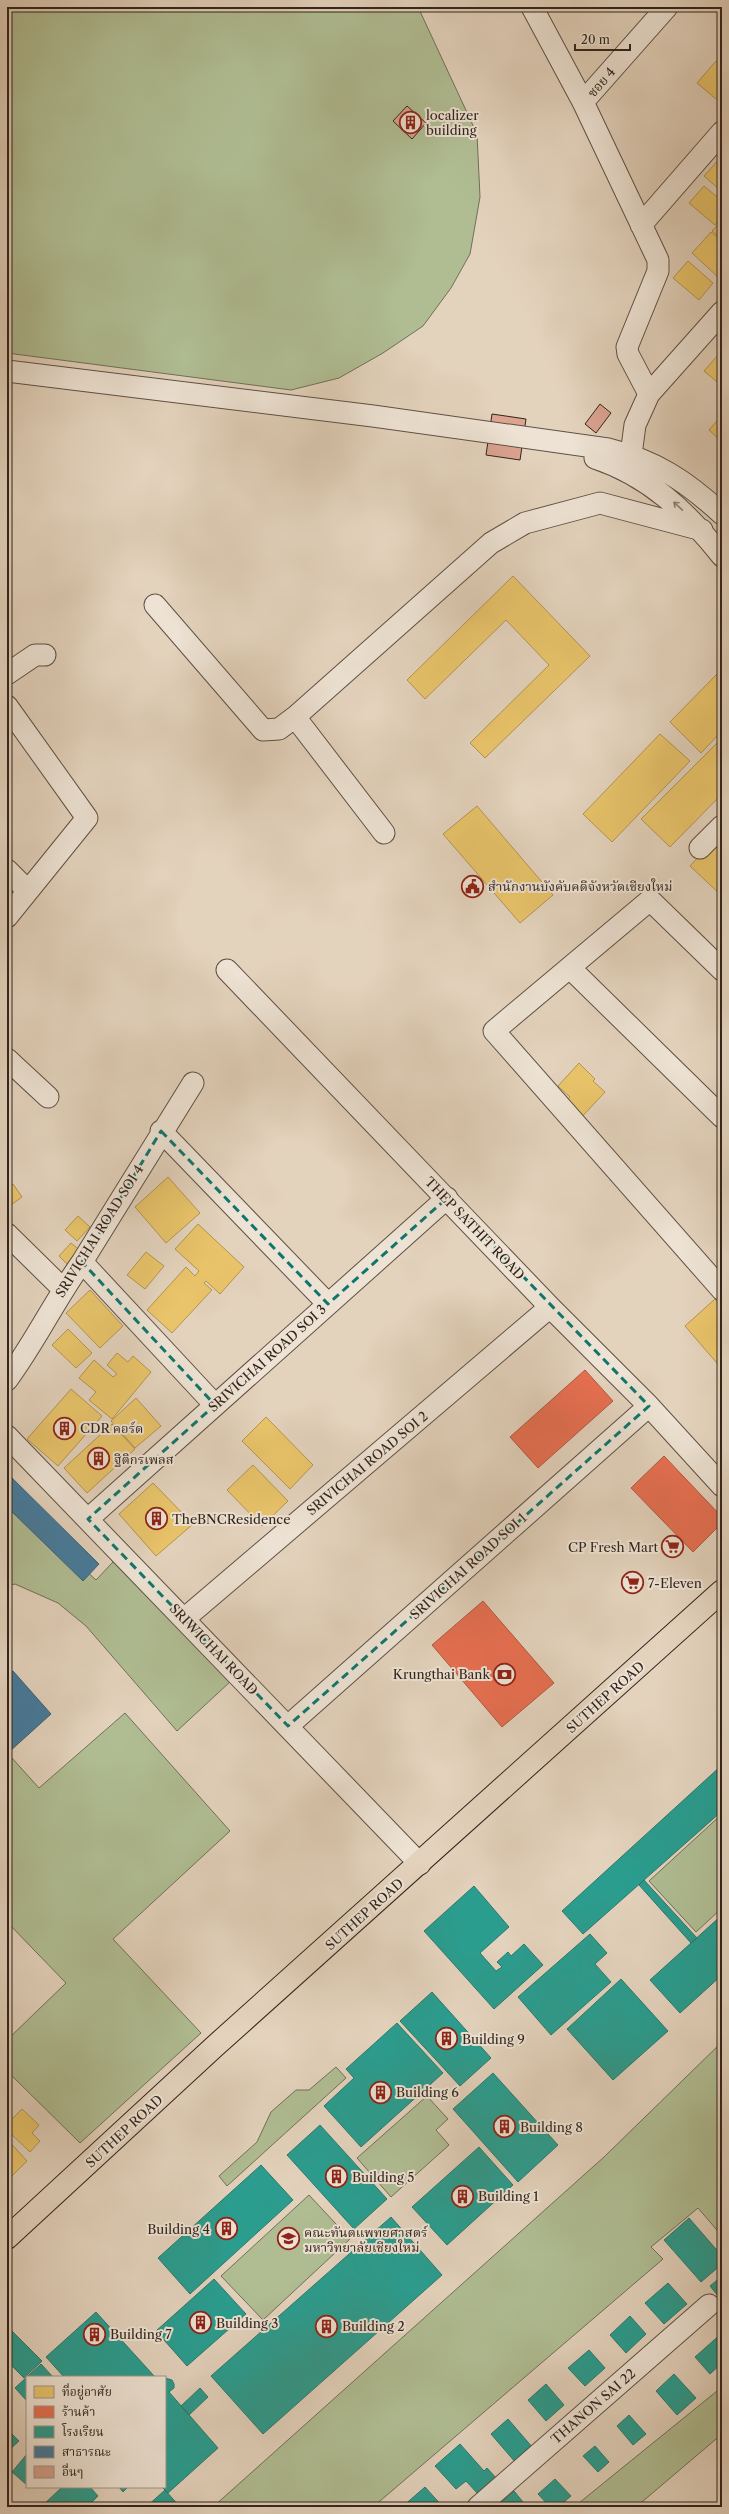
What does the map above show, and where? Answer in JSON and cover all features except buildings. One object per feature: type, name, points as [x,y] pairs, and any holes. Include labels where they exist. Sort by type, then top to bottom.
[{"type":"main road","name":"SUTHEP ROAD","points":[[7,2238],[214,2047],[420,1864],[722,1591]]},
{"type":"street","points":[[532,7],[583,102],[658,260],[658,271],[627,347],[628,354],[649,394]]},
{"type":"street","name":"ซอย 4","points":[[583,102],[667,7]]},
{"type":"street","points":[[641,225],[722,132]]},
{"type":"street","points":[[631,454],[635,425],[649,394],[722,312]]},
{"type":"street","points":[[7,371],[373,416],[608,448],[631,454],[668,471],[720,509]]},
{"type":"street","points":[[543,440],[618,465],[668,496],[702,530],[722,556]]},
{"type":"street","points":[[155,605],[263,730],[279,729],[295,717],[491,543],[525,523],[600,503],[702,530]]},
{"type":"street","points":[[7,674],[35,655],[45,655]]},
{"type":"street","points":[[7,706],[87,818],[27,890],[7,917]]},
{"type":"street","points":[[295,717],[384,833]]},
{"type":"street","points":[[700,848],[722,826]]},
{"type":"street","points":[[7,870],[27,890]]},
{"type":"street","points":[[722,970],[650,900],[494,1031],[722,1290]]},
{"type":"street","points":[[570,968],[722,1118]]},
{"type":"street","name":"THEP SATHIT ROAD","points":[[227,970],[550,1307],[649,1406],[722,1486]]},
{"type":"street","points":[[7,1059],[48,1097]]},
{"type":"street","name":"SRIVICHAI ROAD SOI 4","points":[[7,1380],[23,1358],[63,1289],[82,1262],[161,1132],[193,1083]]},
{"type":"street","points":[[161,1132],[328,1304]]},
{"type":"street","name":"SRIVICHAI ROAD SOI 3","points":[[88,1519],[447,1198]]},
{"type":"street","points":[[7,1234],[63,1289]]},
{"type":"street","points":[[82,1262],[215,1405]]},
{"type":"street","name":"SRIVICHAI ROAD SOI 2","points":[[184,1619],[550,1307]]},
{"type":"street","name":"SRIVICHAI ROAD SOI 1","points":[[288,1726],[649,1406]]},
{"type":"street","name":"SRIWICHAI ROAD","points":[[7,1436],[420,1864]]},
{"type":"street","name":"THANON SAI 22","points":[[478,2507],[709,2305]]},
{"type":"highlighted area","points":[[161,1131],[328,1304],[447,1198],[649,1406],[288,1726],[88,1519],[215,1405],[82,1262]]},
{"type":"green space","points":[[7,7],[418,7],[477,134],[480,197],[470,254],[451,288],[423,326],[383,353],[339,378],[291,390],[7,353]]},
{"type":"green space","points":[[7,1497],[96,1580],[113,1562],[231,1681],[177,1731],[86,1626],[58,1603],[15,1584],[7,1586]]},
{"type":"green space","points":[[125,1713],[230,1831],[113,1939],[201,2033],[80,2143],[7,2071],[7,2040],[66,1983],[7,1922],[7,1763],[12,1758],[39,1788]]},
{"type":"green space","points":[[722,1814],[722,1908],[696,1932],[649,1881]]},
{"type":"green space","points":[[722,2042],[722,2236],[698,2208],[651,2247],[663,2259],[373,2507],[213,2507],[604,2157]]},
{"type":"green space","points":[[336,2067],[346,2078],[227,2186],[219,2176],[257,2142],[271,2112],[296,2090],[309,2090]]},
{"type":"green space","points":[[427,2096],[448,2119],[436,2130],[449,2145],[391,2197],[357,2158]]},
{"type":"green space","points":[[309,2195],[350,2239],[263,2320],[221,2276]]},
{"type":"green space","points":[[722,2387],[722,2434],[636,2507],[574,2507]]},
{"type":"place","name":"localizer building","points":[[410,122]]},
{"type":"place","name":"สำนักงานบังคับคดีจังหวัดเชียงใหม่","points":[[473,886]]},
{"type":"place","name":"CDR คอร์ด","points":[[65,1428]]},
{"type":"place","name":"ฐิติกรเพลส","points":[[99,1459]]},
{"type":"place","name":"TheBNCResidence","points":[[156,1519]]},
{"type":"place","name":"CP Fresh Mart","points":[[673,1547]]},
{"type":"place","name":"7-Eleven","points":[[632,1583]]},
{"type":"place","name":"Krungthai Bank","points":[[505,1674]]},
{"type":"place","name":"Building 9","points":[[446,2039]]},
{"type":"place","name":"Building 6","points":[[380,2092]]},
{"type":"place","name":"Building 8","points":[[505,2127]]},
{"type":"place","name":"Building 5","points":[[337,2177]]},
{"type":"place","name":"Building 1","points":[[463,2196]]},
{"type":"place","name":"Building 4","points":[[226,2229]]},
{"type":"place","name":"คณะทันตแพทยศาสตร์ มหาวิทยาลัยเชียงใหม่","points":[[289,2239]]},
{"type":"place","name":"Building 3","points":[[201,2323]]},
{"type":"place","name":"Building 2","points":[[327,2326]]},
{"type":"place","name":"Building 7","points":[[94,2334]]}]
